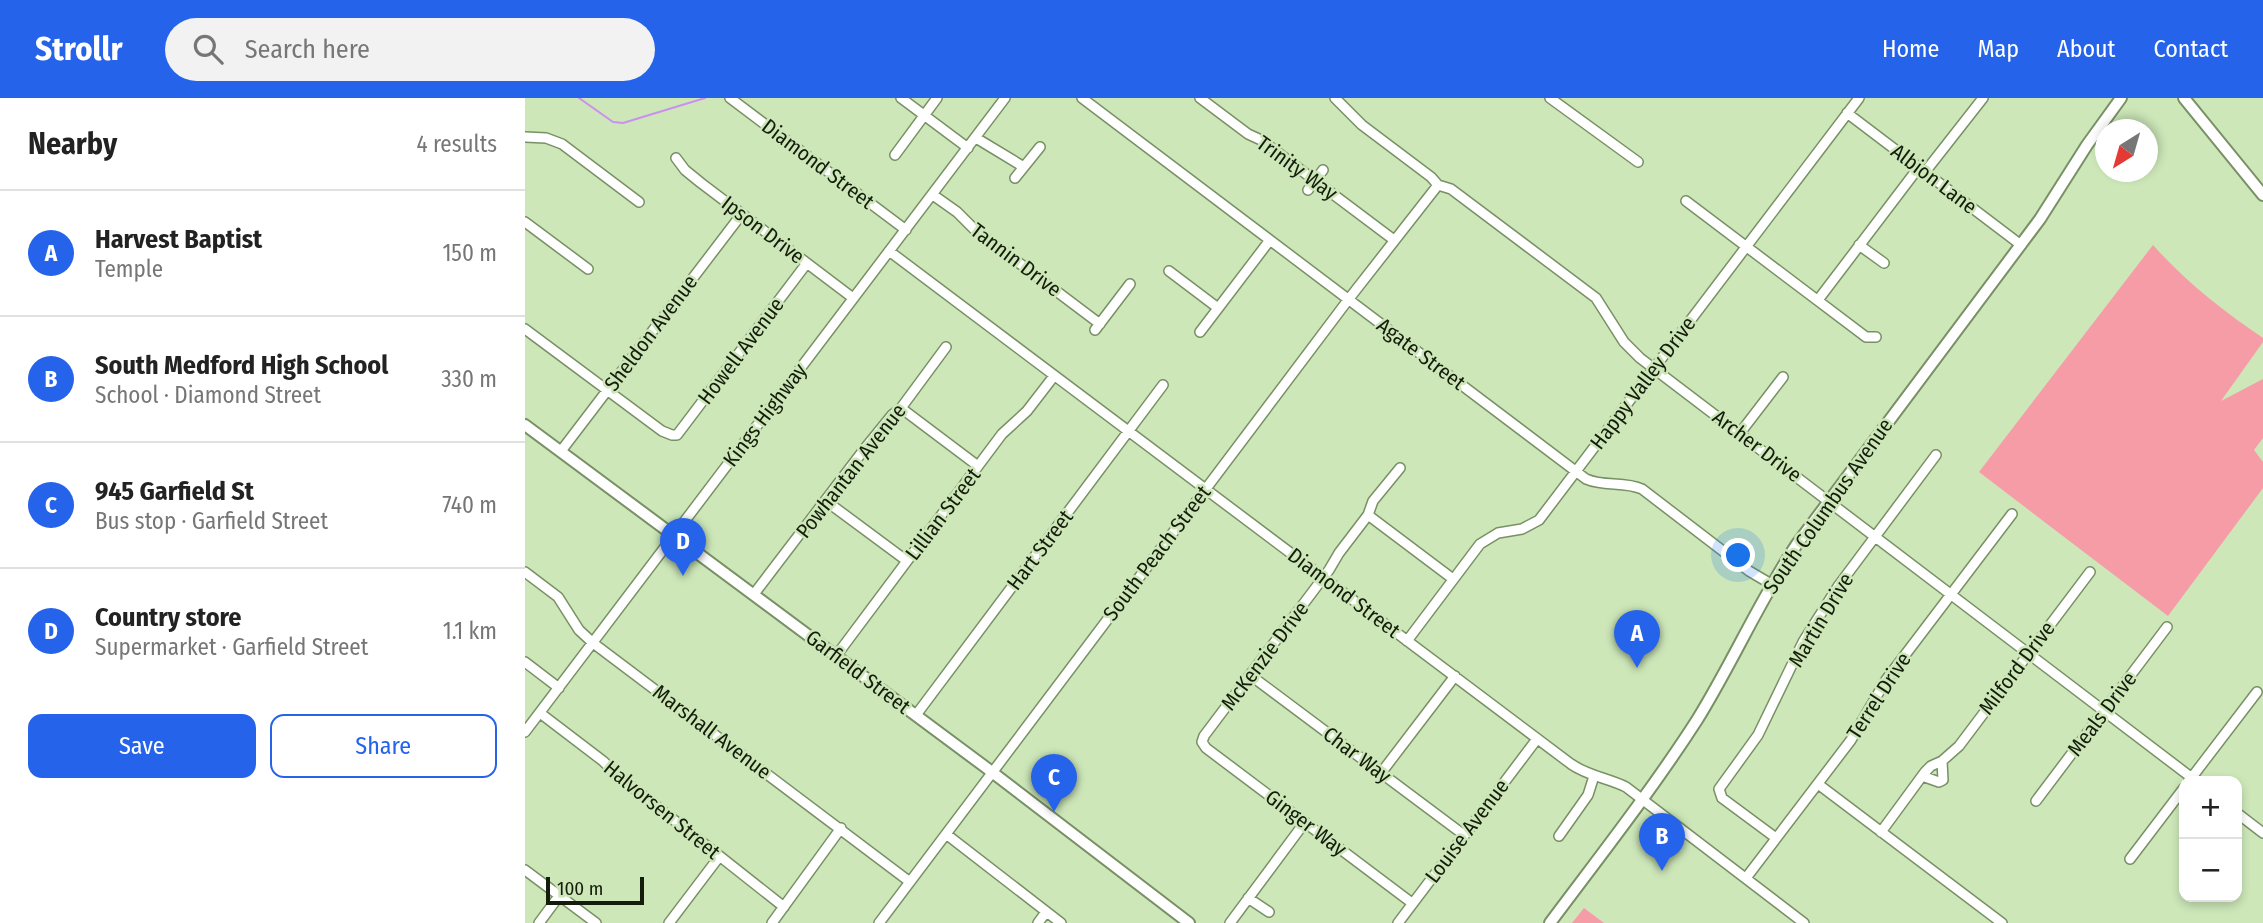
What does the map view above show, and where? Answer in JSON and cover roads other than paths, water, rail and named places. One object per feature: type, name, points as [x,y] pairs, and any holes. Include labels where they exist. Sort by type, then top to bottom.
[{"type":"main road","points":[[2184,98],[2263,195]]},
{"type":"main road","name":"South Columbus Avenue","points":[[1551,923],[1666,768],[1705,707],[1771,584],[1828,501],[2041,219],[2118,99]]},
{"type":"main road","name":"Garfield Street","points":[[525,425],[916,715],[1189,923]]},
{"type":"street","name":"Diamond Street","points":[[730,98],[906,230]]},
{"type":"street","points":[[901,98],[968,148]]},
{"type":"street","points":[[895,155],[937,98]]},
{"type":"street","name":"Kings Highway","points":[[525,732],[1005,98]]},
{"type":"street","name":"Agate Street","points":[[1082,98],[1576,471],[1597,483],[1642,489],[1749,571],[1771,584]]},
{"type":"street","name":"Trinity Way","points":[[1200,98],[1246,132],[1261,139],[1394,240]]},
{"type":"street","name":"Archer Drive","points":[[1335,98],[1350,115],[1438,185],[1451,189],[1596,298],[1624,342],[1654,368],[2187,776]]},
{"type":"street","points":[[1550,98],[1638,162]]},
{"type":"street","name":"Happy Valley Drive","points":[[1407,641],[1485,540],[1498,533],[1522,529],[1538,520],[1859,98]]},
{"type":"street","points":[[1818,300],[1859,245],[1983,98]]},
{"type":"street","name":"Albion Lane","points":[[1847,113],[2021,245]]},
{"type":"street","points":[[525,137],[546,138],[562,144],[639,202]]},
{"type":"street","points":[[976,138],[1024,167]]},
{"type":"street","points":[[1016,178],[1040,146]]},
{"type":"street","name":"Ipson Drive","points":[[676,158],[685,170],[741,215],[853,298]]},
{"type":"street","points":[[1308,190],[1323,170]]},
{"type":"street","name":"South Peach Street","points":[[879,923],[1348,300],[1438,185]]},
{"type":"street","name":"Tannin Drive","points":[[933,195],[1098,327],[1131,284]]},
{"type":"street","points":[[1686,201],[1865,337],[1876,337]]},
{"type":"street","name":"Sheldon Avenue","points":[[561,451],[741,215]]},
{"type":"street","points":[[525,222],[588,269]]},
{"type":"street","points":[[1200,332],[1270,240]]},
{"type":"street","points":[[1859,245],[1884,263]]},
{"type":"street","name":"Diamond Street","points":[[889,251],[1537,739],[1582,772],[1614,781],[1642,799],[1804,923]]},
{"type":"street","name":"Howell Avenue","points":[[607,390],[662,431],[672,435],[681,430],[807,263]]},
{"type":"street","points":[[1169,271],[1218,308]]},
{"type":"street","points":[[525,329],[607,390]]},
{"type":"street","name":"Powhantan Avenue","points":[[754,594],[946,347]]},
{"type":"street","name":"Lillian Street","points":[[836,656],[1002,434],[1022,417],[1054,376]]},
{"type":"street","points":[[1740,433],[1783,377]]},
{"type":"street","name":"Hart Street","points":[[916,715],[1163,386]]},
{"type":"street","points":[[901,408],[978,466]]},
{"type":"street","name":"Martin Drive","points":[[1776,838],[1719,793],[1763,726],[1803,642],[1817,619],[1839,585],[1936,455]]},
{"type":"street","name":"McKenzie Drive","points":[[1202,742],[1324,578],[1368,515],[1373,501],[1400,468]]},
{"type":"street","points":[[826,500],[907,561]]},
{"type":"street","name":"Terrel Drive","points":[[1746,878],[1851,740],[1886,680],[2012,514]]},
{"type":"street","points":[[1368,515],[1453,579]]},
{"type":"street","name":"Marshall Avenue","points":[[525,572],[558,597],[579,630],[593,643],[910,881]]},
{"type":"street","name":"Milford Drive","points":[[1881,832],[1931,766],[1954,753],[2090,572]]},
{"type":"street","name":"Meals Drive","points":[[2036,801],[2168,627]]},
{"type":"street","points":[[525,662],[559,688]]},
{"type":"street","name":"Char Way","points":[[1250,675],[1464,835]]},
{"type":"street","points":[[1381,773],[1455,676]]},
{"type":"street","points":[[2195,776],[2257,692]]},
{"type":"street","name":"Halvorsen Street","points":[[540,713],[784,907]]},
{"type":"street","name":"Louise Avenue","points":[[1398,923],[1537,739]]},
{"type":"street","name":"Ginger Way","points":[[1202,742],[1206,748],[1412,903]]},
{"type":"street","name":"Milford Drive","points":[[1922,776],[1939,782],[1943,780],[1941,761]]},
{"type":"street","points":[[1559,835],[1588,795],[1594,776]]},
{"type":"street","points":[[1818,784],[2002,923]]},
{"type":"street","points":[[2130,859],[2179,795]]},
{"type":"street","points":[[2242,817],[2263,833]]},
{"type":"street","points":[[1230,923],[1305,822]]},
{"type":"street","points":[[772,923],[841,828]]},
{"type":"street","points":[[946,834],[1061,923]]},
{"type":"street","points":[[669,923],[719,857]]},
{"type":"street","points":[[525,870],[596,923]]},
{"type":"street","points":[[539,923],[559,896]]},
{"type":"street","points":[[1248,898],[1269,912]]},
{"type":"street","points":[[1038,923],[1047,912]]},
{"type":"waterway","points":[[579,98],[613,122],[623,123],[705,98]]},
{"type":"place","name":"Country store","points":[[683,576]]},
{"type":"place","name":"Harvest Baptist","points":[[1637,668]]},
{"type":"place","name":"945 Garfield St","points":[[1054,812]]},
{"type":"place","name":"South Medford High School","points":[[1662,871]]}]
